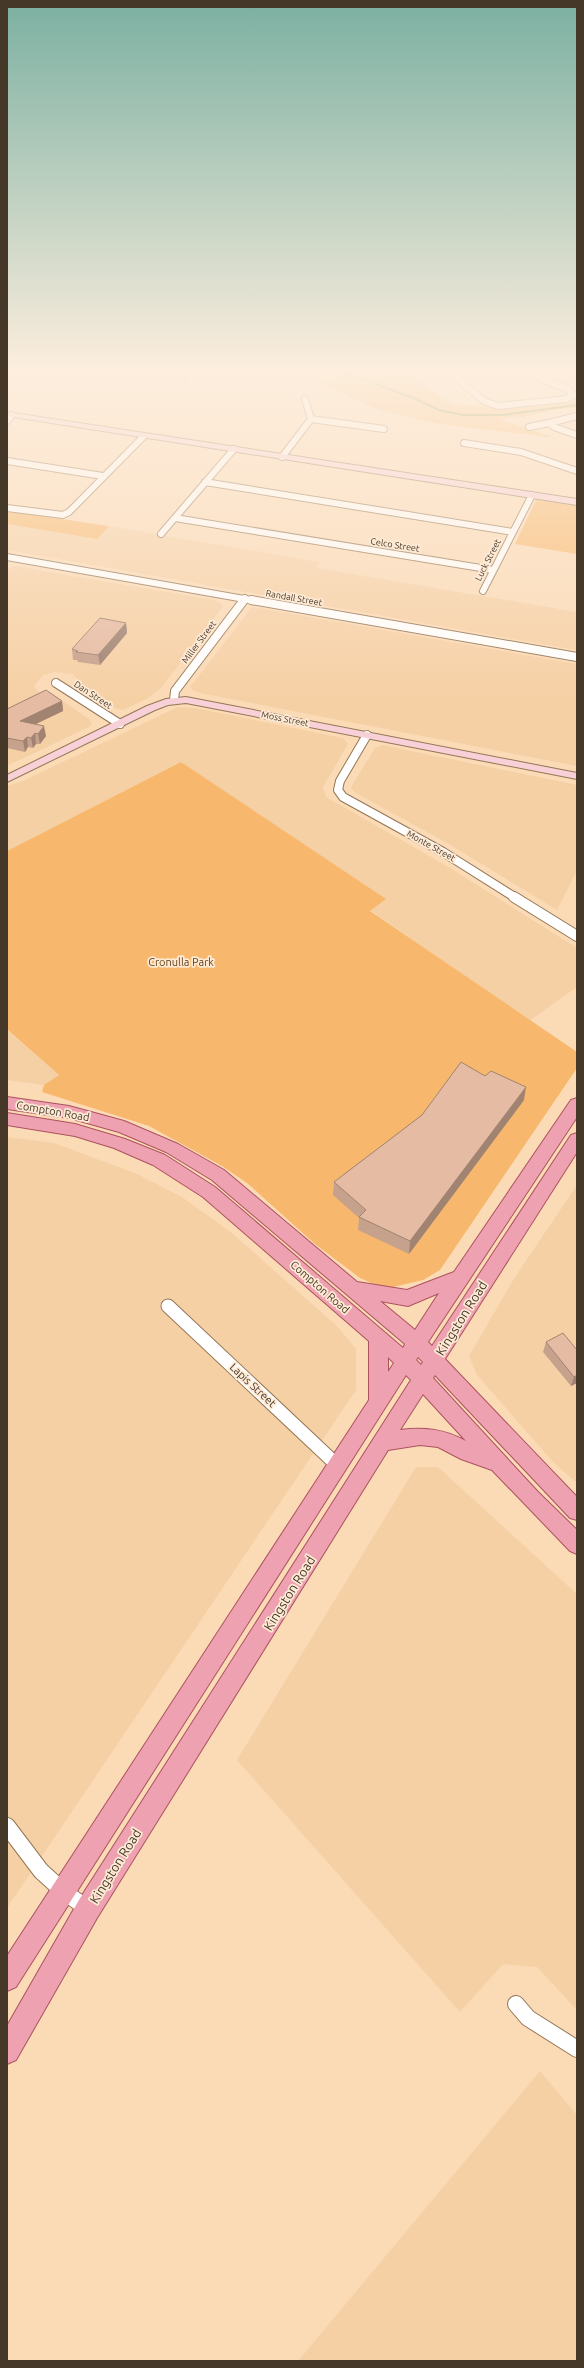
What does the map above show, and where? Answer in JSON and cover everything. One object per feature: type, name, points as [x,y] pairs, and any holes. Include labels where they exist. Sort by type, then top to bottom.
[{"type":"main road","name":"Compton Road","points":[[7,1104],[51,1108],[89,1116],[134,1131],[172,1148],[223,1179],[355,1289],[417,1343],[435,1360],[522,1455],[577,1511]]},
{"type":"main road","name":"Kingston Road","points":[[7,1978],[337,1465],[460,1277],[577,1104]]},
{"type":"main road","name":"Compton Road","points":[[7,1119],[54,1125],[97,1136],[139,1151],[177,1170],[225,1205],[405,1361],[499,1464],[577,1544]]},
{"type":"main road","name":"Kingston Road","points":[[7,2051],[46,1980],[88,1909],[422,1379],[577,1139]]},
{"type":"main road","points":[[355,1289],[408,1298],[460,1277]]},
{"type":"main road","points":[[378,1337],[379,1401]]},
{"type":"main road","points":[[383,1442],[420,1436],[438,1438],[451,1443],[468,1453],[499,1464]]},
{"type":"street","points":[[7,508],[63,515],[69,512],[102,478]]},
{"type":"street","points":[[161,534],[209,478]]},
{"type":"street","points":[[420,478],[577,502]]},
{"type":"street","points":[[205,482],[513,532]]},
{"type":"street","name":"Luck Street","points":[[483,591],[532,495]]},
{"type":"street","name":"Celco Street","points":[[175,518],[493,570]]},
{"type":"street","name":"Randall Street","points":[[7,557],[577,657]]},
{"type":"street","name":"Miller Street","points":[[174,700],[175,692],[245,598]]},
{"type":"street","name":"Dan Street","points":[[56,683],[120,724]]},
{"type":"street","name":"Moss Street","points":[[7,779],[151,708],[174,700],[186,700],[577,776]]},
{"type":"street","name":"Monte Street","points":[[367,735],[340,781],[338,790],[343,797],[443,852],[577,936]]},
{"type":"street","name":"Lapis Street","points":[[168,1306],[337,1465]]},
{"type":"street","points":[[7,1826],[41,1871],[63,1891],[88,1909]]},
{"type":"street","points":[[516,2004],[528,2018],[577,2049]]},
{"type":"shaded area","points":[[7,524],[97,539],[109,526],[319,562],[317,568],[577,612],[577,650],[7,550]]},
{"type":"shaded area","points":[[14,566],[215,600],[222,604],[223,607],[161,688],[148,698],[123,710],[115,708],[82,686],[73,674],[54,672],[43,675],[34,686],[37,691],[57,697],[89,719],[92,724],[89,727],[7,766],[7,570]]},
{"type":"shaded area","points":[[252,607],[577,664],[577,766],[200,693],[192,690],[190,687]]},
{"type":"shaded area","points":[[178,707],[195,708],[343,738],[348,744],[323,787],[326,797],[447,866],[577,948],[577,987],[529,1021],[370,910],[385,899],[181,762],[7,851],[7,786],[23,781]]},
{"type":"shaded area","points":[[382,745],[577,785],[577,870],[557,910],[447,843],[354,792],[351,787],[375,748]]},
{"type":"shaded area","points":[[7,1029],[59,1075],[44,1085],[7,1080]]},
{"type":"shaded area","points":[[7,1137],[54,1143],[137,1174],[182,1197],[232,1233],[338,1327],[356,1349],[356,1390],[7,1908]]},
{"type":"shaded area","points":[[577,1185],[577,1483],[553,1462],[477,1375],[469,1356],[515,1277]]},
{"type":"shaded area","points":[[416,1467],[438,1467],[577,1594],[577,2010],[537,1967],[503,1964],[460,2012],[237,1760]]},
{"type":"shaded area","points":[[540,2071],[577,2115],[577,2361],[298,2361]]},
{"type":"green space","points":[[537,498],[577,503],[577,554],[515,544]]},
{"type":"green space","points":[[7,511],[109,526],[97,539],[7,524]]},
{"type":"green space","name":"Cronulla Park","points":[[181,762],[386,899],[370,911],[577,1052],[577,1068],[440,1270],[423,1280],[393,1287],[380,1287],[360,1278],[315,1244],[247,1183],[222,1166],[149,1126],[42,1092],[44,1085],[59,1075],[7,1029],[7,851]]},
{"type":"building","points":[[100,618],[126,623],[98,655],[76,652],[78,651],[72,649]]},
{"type":"building","points":[[46,690],[62,701],[20,721],[44,726],[38,734],[35,733],[31,738],[27,737],[23,741],[7,738],[7,709]]},
{"type":"building","points":[[461,1062],[485,1076],[491,1071],[526,1087],[410,1241],[359,1217],[366,1210],[334,1182],[422,1115]]},
{"type":"building","points":[[563,1333],[577,1350],[577,1375],[574,1377],[546,1342]]}]
